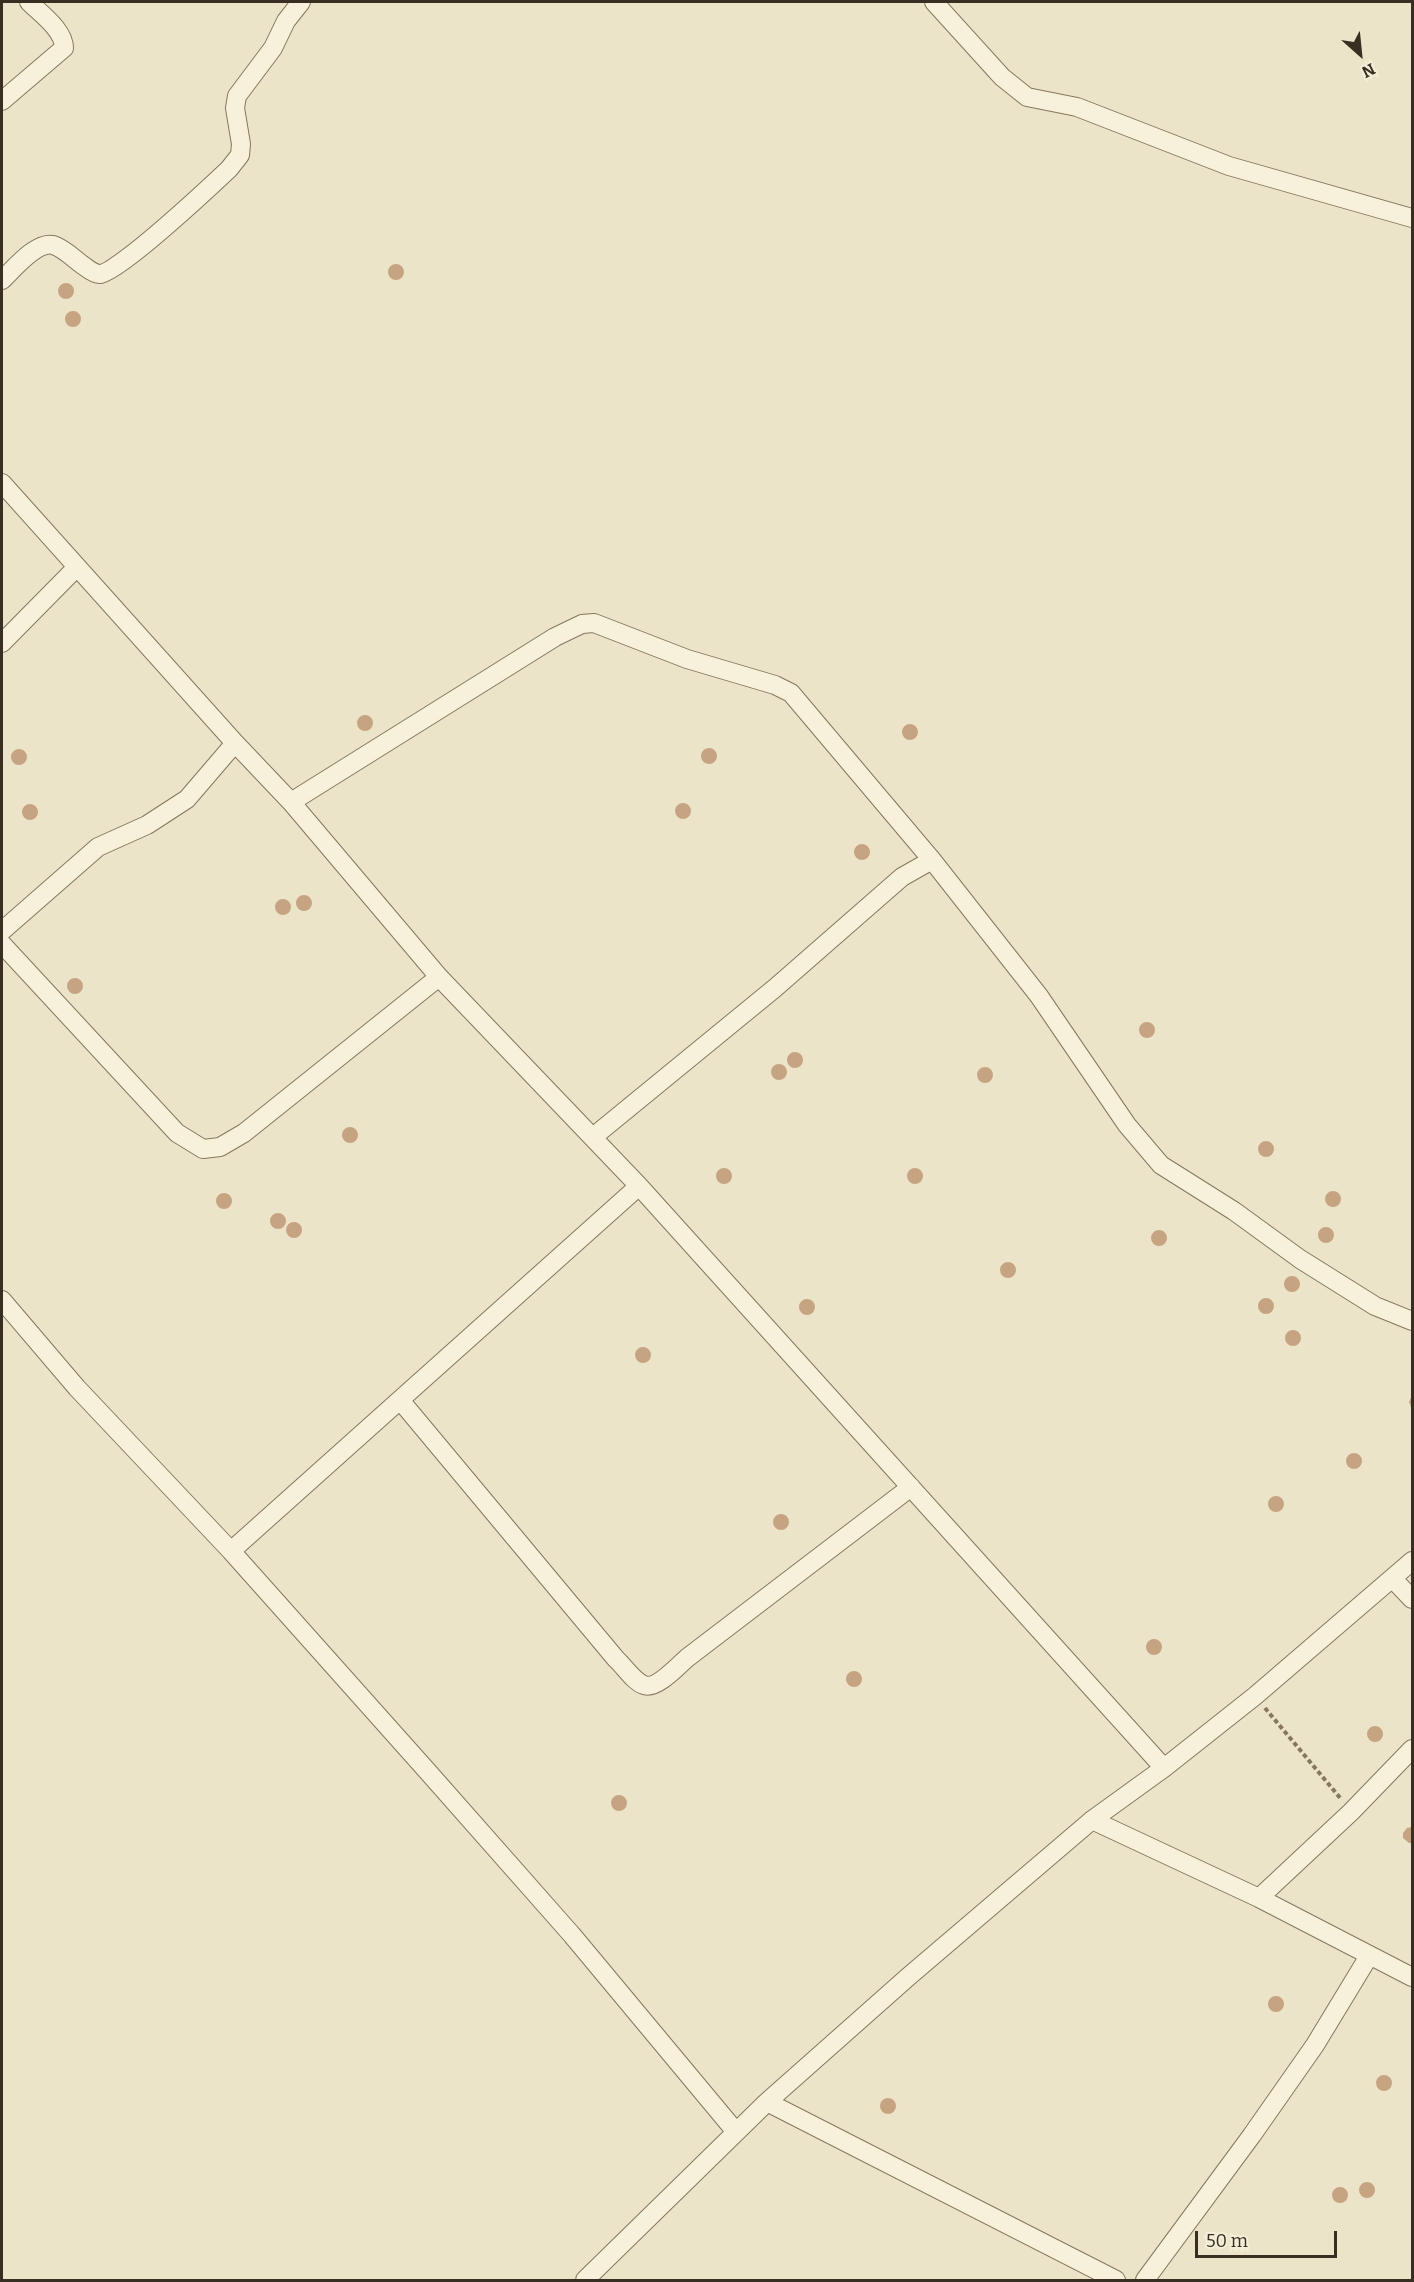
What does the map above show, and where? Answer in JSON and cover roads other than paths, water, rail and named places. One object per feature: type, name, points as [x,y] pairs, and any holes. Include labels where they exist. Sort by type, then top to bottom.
[{"type":"street","points":[[2,101],[64,48],[59,34],[29,2]]},
{"type":"street","points":[[2,280],[31,253],[47,245],[57,247],[92,271],[100,274],[108,271],[149,240],[229,169],[240,155],[241,144],[235,108],[237,96],[273,48],[286,21],[301,2]]},
{"type":"street","points":[[934,2],[1002,77],[1027,97],[1077,107],[1229,166],[1413,218]]},
{"type":"street","points":[[2,483],[235,743],[291,802],[439,977],[639,1185],[1164,1768]]},
{"type":"street","points":[[2,643],[77,567]]},
{"type":"street","points":[[291,802],[555,637],[582,624],[594,623],[687,659],[775,685],[791,693],[932,860],[1040,996],[1127,1125],[1161,1165],[1375,1306],[1413,1321]]},
{"type":"street","points":[[2,931],[98,847],[147,825],[187,799],[235,743]]},
{"type":"street","points":[[593,1137],[775,988],[902,877],[932,860]]},
{"type":"street","points":[[2,944],[177,1133],[203,1149],[220,1147],[244,1133],[439,977]]},
{"type":"street","points":[[231,1551],[639,1185]]},
{"type":"street","points":[[2,1300],[77,1388],[231,1551],[572,1935],[736,2132]]},
{"type":"street","points":[[400,1400],[616,1659],[642,1685],[649,1686],[659,1683],[687,1658],[911,1487]]},
{"type":"street","points":[[585,2280],[767,2102],[925,1962],[1092,1820],[1164,1768],[1255,1696],[1413,1561]]},
{"type":"street","points":[[1393,1579],[1413,1599]]},
{"type":"street","points":[[1259,1898],[1351,1812],[1413,1749]]},
{"type":"street","points":[[1092,1820],[1259,1898],[1413,1977]]},
{"type":"street","points":[[1145,2280],[1316,2044],[1369,1956]]},
{"type":"street","points":[[767,2102],[1116,2280]]}]
